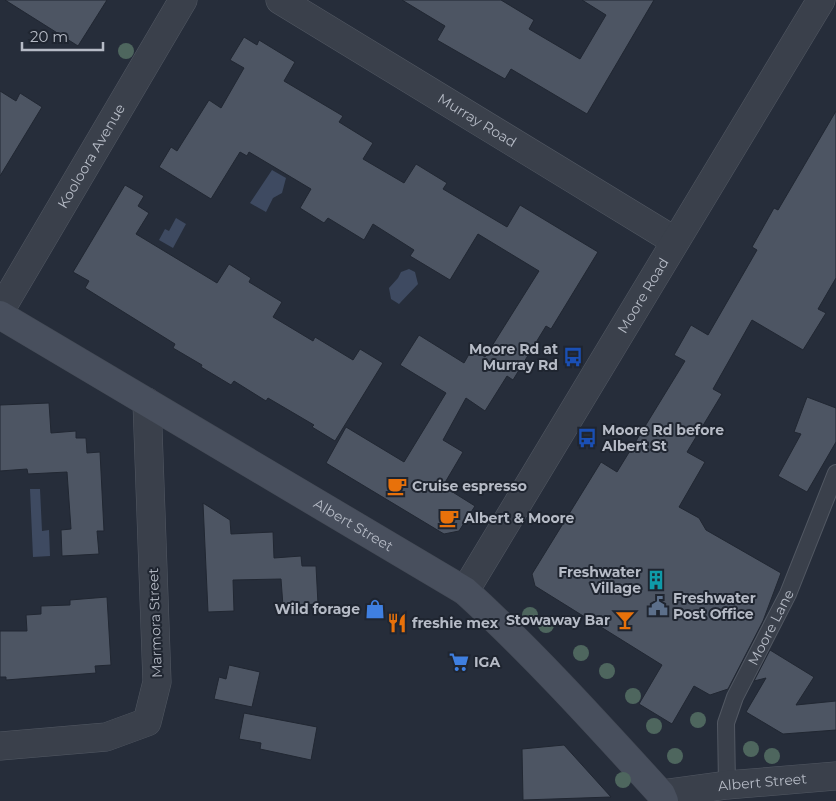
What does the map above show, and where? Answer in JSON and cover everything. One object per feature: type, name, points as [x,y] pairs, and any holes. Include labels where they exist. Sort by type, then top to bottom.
[{"type":"street","name":"Kooloora Avenue","points":[[0,311],[184,0]]},
{"type":"street","name":"Murray Road","points":[[280,0],[674,241]]},
{"type":"street","name":"Moore Road","points":[[465,591],[674,241],[821,0]]},
{"type":"street","name":"Albert Street","points":[[0,315],[465,591],[500,624],[662,798],[727,785],[836,776]]},
{"type":"street","name":"Marmora Street","points":[[0,746],[106,737],[148,722],[158,682],[147,402]]},
{"type":"lane","name":"Moore Lane","points":[[727,785],[726,722],[735,697],[788,594],[836,473]]},
{"type":"water","points":[[272,170],[286,178],[282,193],[273,198],[266,212],[250,203]]},
{"type":"water","points":[[176,218],[186,224],[173,248],[159,240],[165,229],[169,231]]},
{"type":"water","points":[[409,269],[415,272],[418,284],[399,304],[391,299],[389,288],[401,272]]},
{"type":"water","points":[[30,489],[40,489],[42,531],[49,530],[50,556],[33,557]]},
{"type":"building","points":[[5,0],[107,0],[78,46]]},
{"type":"building","points":[[402,0],[501,0],[534,20],[529,29],[580,59],[606,15],[582,0],[654,0],[587,114],[511,69],[505,79],[437,40],[445,26]]},
{"type":"building","points":[[244,37],[257,45],[259,40],[295,62],[284,81],[343,116],[339,122],[373,143],[363,159],[404,183],[416,164],[447,183],[443,189],[507,227],[520,205],[598,252],[551,329],[546,326],[513,380],[507,376],[485,411],[466,398],[443,440],[463,452],[443,486],[475,506],[459,531],[444,534],[326,463],[346,427],[404,462],[446,393],[400,365],[419,335],[464,363],[472,349],[485,357],[539,271],[478,234],[450,280],[410,256],[414,250],[373,224],[364,240],[328,218],[324,223],[300,208],[311,189],[249,152],[247,156],[240,152],[211,199],[159,167],[171,147],[177,151],[209,100],[221,108],[244,68],[230,60]]},
{"type":"building","points":[[0,91],[16,101],[20,93],[42,107],[0,176]]},
{"type":"building","points":[[836,111],[836,278],[818,309],[826,313],[803,350],[752,320],[713,389],[722,394],[687,452],[705,462],[679,507],[699,518],[706,530],[781,573],[763,621],[728,689],[710,695],[694,686],[672,724],[639,704],[662,665],[535,586],[532,574],[601,462],[617,472],[685,361],[674,355],[691,325],[708,335],[757,250],[752,247],[774,208],[778,210]]},
{"type":"building","points":[[125,185],[144,196],[138,206],[149,213],[136,234],[217,283],[229,264],[251,278],[249,282],[282,302],[273,317],[313,341],[315,337],[353,360],[360,349],[383,363],[335,441],[312,427],[314,425],[268,398],[266,401],[234,381],[231,385],[201,367],[202,365],[173,348],[175,344],[85,288],[89,281],[73,272]]},
{"type":"building","points":[[807,397],[836,408],[836,442],[807,492],[778,476],[801,434],[794,432]]},
{"type":"building","points":[[49,403],[51,433],[76,431],[76,438],[86,438],[87,453],[100,452],[104,531],[97,531],[99,554],[62,556],[61,530],[71,529],[67,472],[28,474],[27,469],[0,471],[0,405]]},
{"type":"building","points":[[203,503],[230,520],[231,534],[273,532],[274,558],[301,556],[302,566],[316,566],[318,604],[283,606],[281,579],[233,580],[234,611],[208,612]]},
{"type":"building","points":[[107,597],[111,665],[95,666],[96,673],[6,680],[6,677],[0,677],[0,631],[27,631],[26,615],[41,614],[41,606],[70,605],[70,600]]},
{"type":"building","points":[[770,650],[814,677],[796,705],[836,701],[836,730],[783,734],[746,712],[766,678],[754,681]]},
{"type":"building","points":[[229,665],[260,672],[252,707],[214,699],[219,677],[226,679]]},
{"type":"building","points":[[244,713],[317,727],[311,760],[260,749],[261,743],[239,739]]},
{"type":"building","points":[[564,745],[611,797],[523,800],[522,749]]},
{"type":"place","name":"Moore Rd at Murray Rd","points":[[573,357]]},
{"type":"place","name":"Moore Rd before Albert St","points":[[587,438]]},
{"type":"place","name":"Cruise espresso","points":[[397,486]]},
{"type":"place","name":"Albert & Moore","points":[[449,518]]},
{"type":"place","name":"Freshwater Village","points":[[656,580]]},
{"type":"place","name":"Freshwater Post Office","points":[[658,606]]},
{"type":"place","name":"Wild forage","points":[[375,609]]},
{"type":"place","name":"Stowaway Bar","points":[[625,620]]},
{"type":"place","name":"freshie mex","points":[[397,623]]},
{"type":"place","name":"IGA","points":[[459,662]]}]
